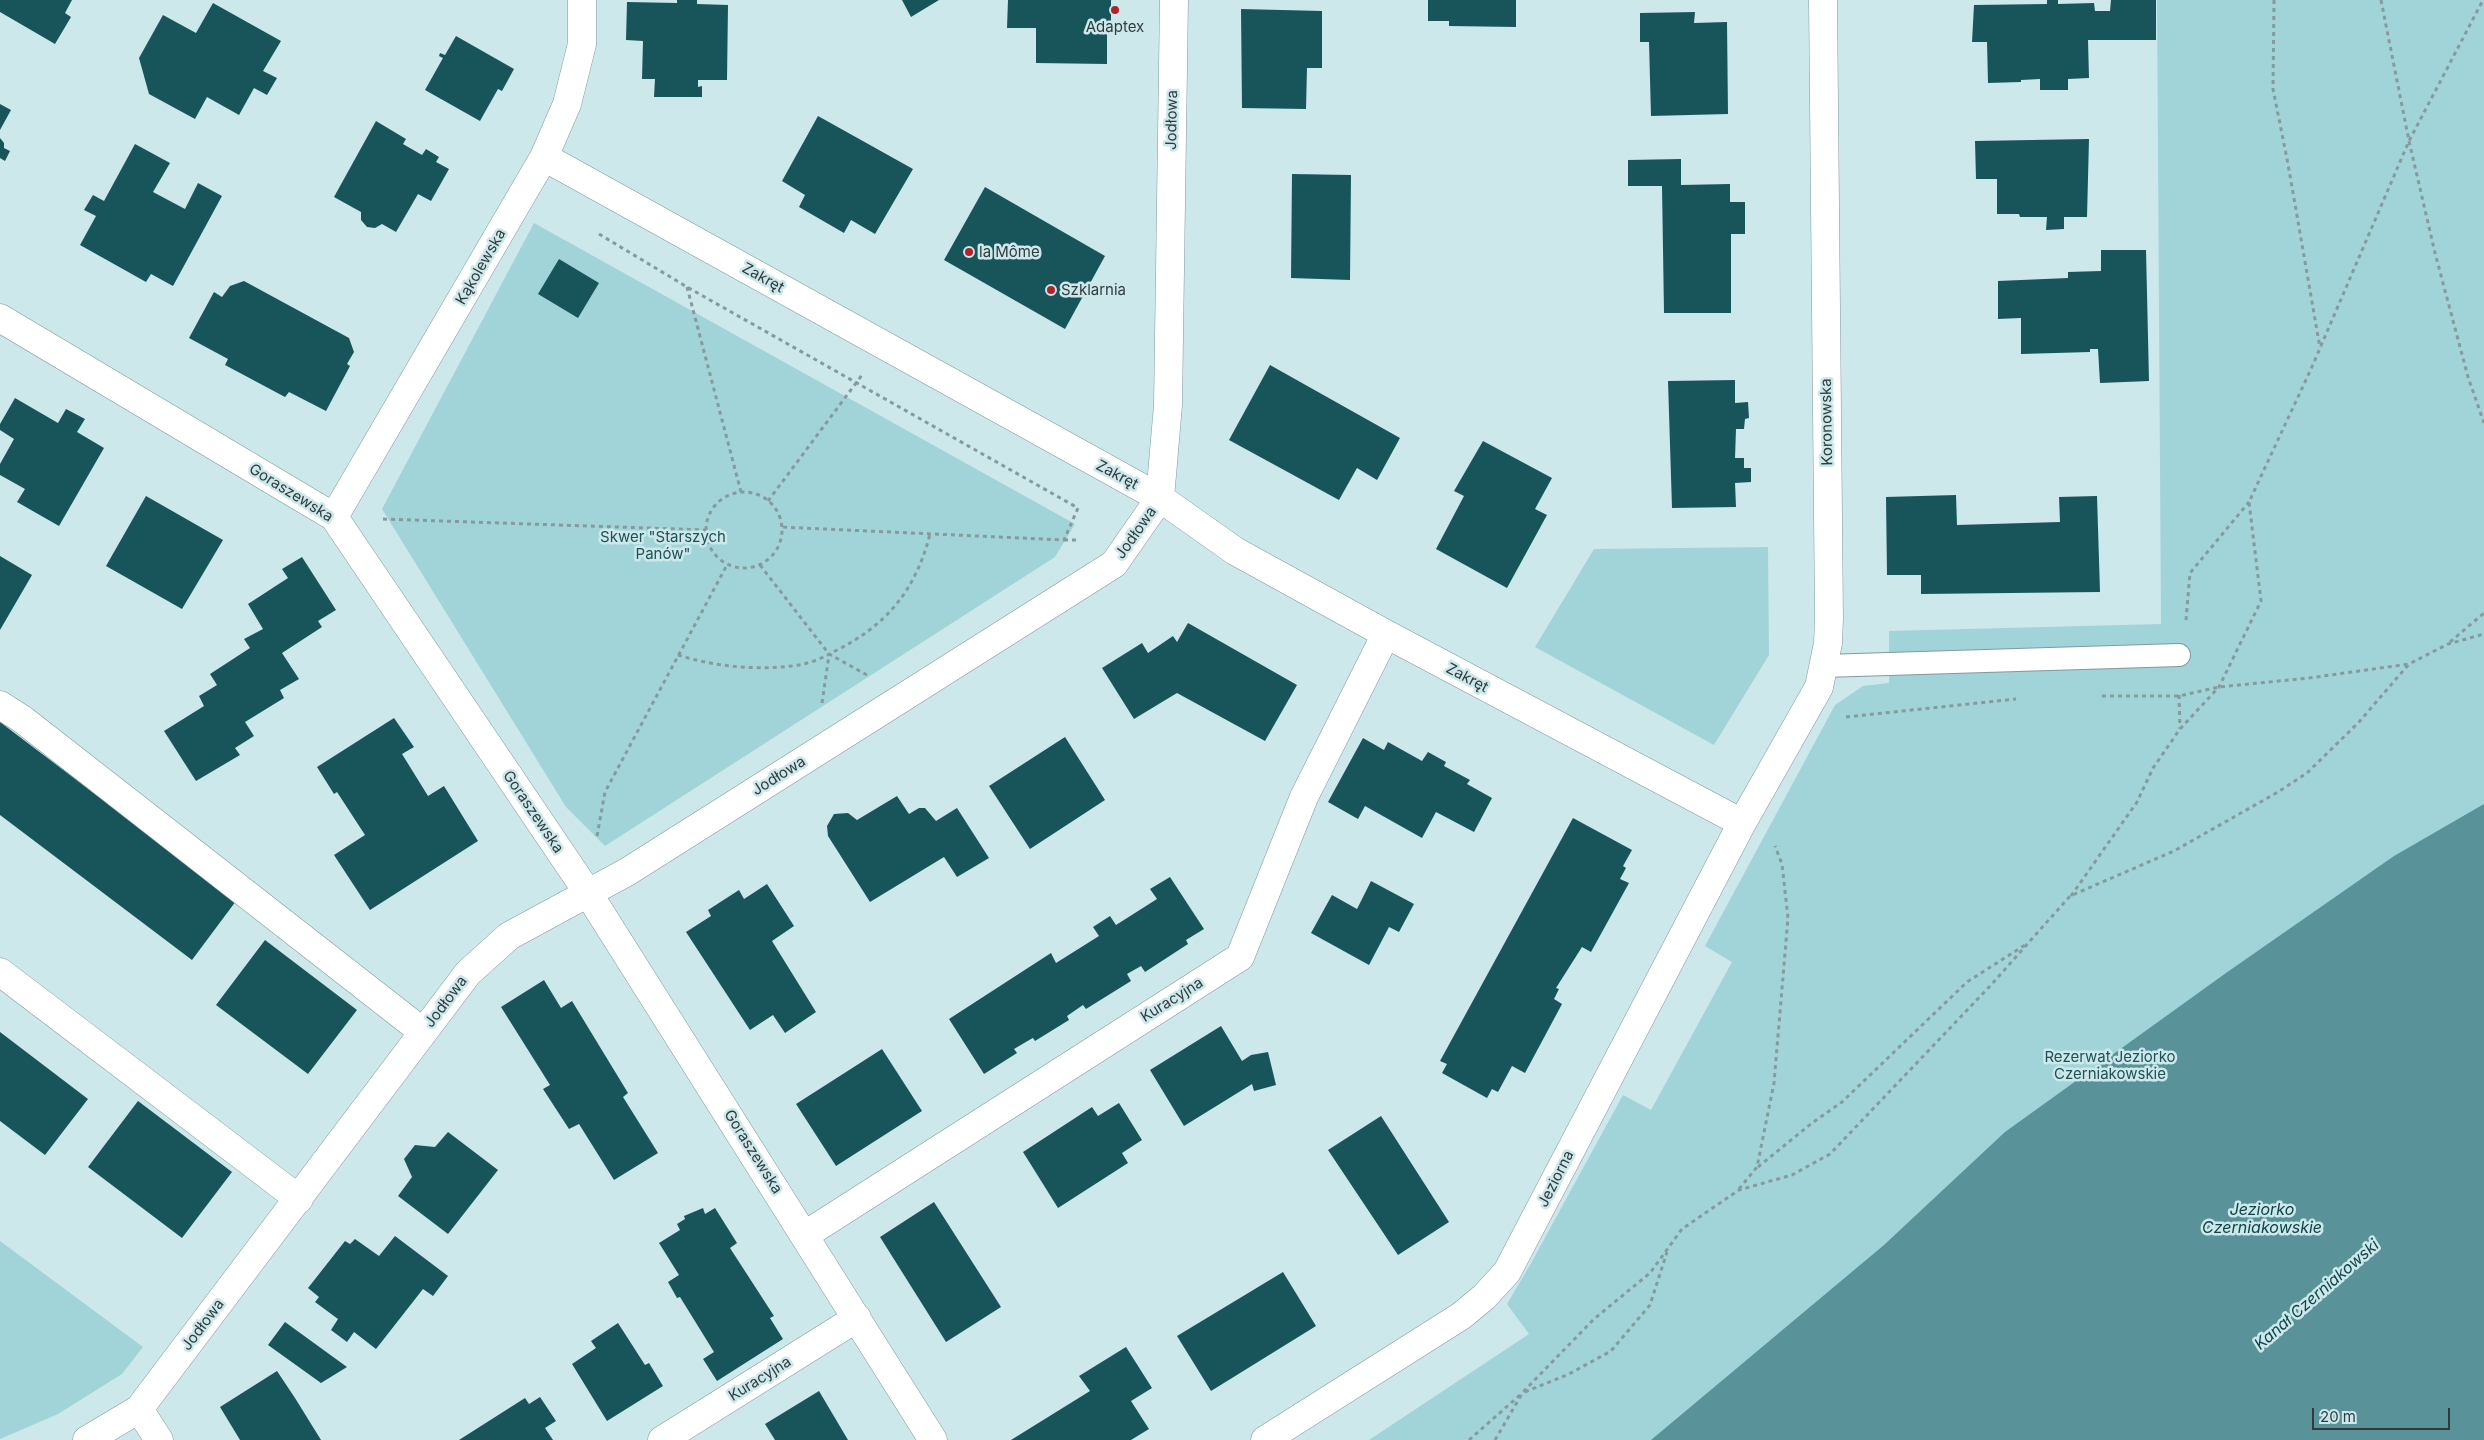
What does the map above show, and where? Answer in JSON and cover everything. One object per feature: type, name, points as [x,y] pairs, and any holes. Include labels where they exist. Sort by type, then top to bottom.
[{"type":"street","name":"Kąkolewska","points":[[334,517],[544,157],[567,104],[582,44],[582,0]]},
{"type":"street","name":"Jodłowa","points":[[87,1440],[139,1408],[299,1199],[468,973],[509,936],[627,872],[1114,564],[1160,498],[1168,405],[1174,0]]},
{"type":"street","name":"Koronowska","points":[[1742,823],[1819,687],[1824,666],[1829,618],[1823,0]]},
{"type":"street","name":"Zakręt","points":[[544,157],[1160,498],[1235,551],[1386,634],[1742,823]]},
{"type":"street","name":"Goraszewska","points":[[2,322],[334,517],[588,893],[806,1235],[933,1440]]},
{"type":"street","name":"Kuracyjna","points":[[806,1235],[1240,957],[1304,797],[1386,634]]},
{"type":"street","points":[[0,705],[22,719],[423,1032]]},
{"type":"street","name":"Jeziorna","points":[[1265,1440],[1461,1316],[1484,1297],[1507,1272],[1742,823]]},
{"type":"street","points":[[0,972],[299,1199]]},
{"type":"street","name":"Kuracyjna","points":[[662,1440],[857,1318]]},
{"type":"street","points":[[139,1408],[159,1440]]},
{"type":"lane","points":[[1824,666],[2179,655]]},
{"type":"path","points":[[2274,0],[2272,89],[2288,164],[2320,348]]},
{"type":"path","points":[[2380,0],[2409,141],[2468,377],[2484,423]]},
{"type":"path","points":[[2180,729],[2179,655],[2185,623],[2190,573],[2249,502],[2320,348],[2409,141],[2483,0]]},
{"type":"path","points":[[593,231],[686,287],[1078,508],[1064,540],[781,527]]},
{"type":"path","points":[[686,287],[741,492]]},
{"type":"path","points":[[768,501],[884,345]]},
{"type":"path","points":[[741,492],[755,494],[768,501],[778,513],[781,527],[776,549],[760,565],[743,568],[727,565],[711,551],[706,530],[708,516],[716,504],[727,495],[741,492]]},
{"type":"path","points":[[1739,1190],[1792,1175],[1830,1154],[2030,942],[2070,896],[2137,802],[2153,768],[2180,729],[2219,687],[2261,601],[2249,502]]},
{"type":"path","points":[[334,517],[706,530]]},
{"type":"path","points":[[678,655],[704,663],[747,667],[800,665],[829,654],[862,638],[892,611],[910,585],[926,552],[930,534]]},
{"type":"path","points":[[588,893],[605,792],[727,565]]},
{"type":"path","points":[[760,565],[829,654],[906,696]]},
{"type":"path","points":[[2448,644],[2484,614]]},
{"type":"path","points":[[2070,896],[2174,852],[2307,773],[2359,722],[2409,664],[2448,644],[2484,634]]},
{"type":"path","points":[[1742,823],[1772,838],[1782,864],[1788,918],[1774,1084],[1758,1167]]},
{"type":"path","points":[[1469,1440],[1523,1392],[1594,1319],[1650,1273],[1682,1229],[1739,1190],[1758,1167],[1812,1123],[1850,1096],[1967,982],[2030,942]]},
{"type":"path","points":[[1495,1440],[1523,1392],[1569,1374],[1612,1351],[1650,1305],[1668,1250]]},
{"type":"green space","name":"Rezerwat Jeziorko Czerniakowskie","points":[[2157,0],[2484,0],[2484,1440],[1369,1440],[1529,1334],[1507,1304],[1623,1095],[1651,1110],[1732,962],[1705,946],[1835,705],[1863,686],[1889,683],[1889,631],[2161,624]]},
{"type":"green space","name":"Skwer \"Starszych Panów\"","points":[[534,223],[1075,524],[1055,557],[605,846],[566,807],[382,509]]},
{"type":"green space","points":[[1768,547],[1769,655],[1714,745],[1535,647],[1594,549]]},
{"type":"green space","points":[[0,1241],[143,1347],[122,1374],[58,1414],[0,1439]]},
{"type":"water","name":"Jeziorko Czerniakowskie","points":[[2484,804],[2484,1440],[1651,1440],[1884,1245],[2005,1132],[2226,973],[2394,856]]},
{"type":"building","points":[[0,0],[72,0],[65,13],[71,17],[55,44],[0,12]]},
{"type":"building","points":[[677,0],[697,0],[697,4],[728,5],[727,80],[698,80],[698,87],[702,86],[702,97],[654,97],[655,79],[642,79],[643,41],[626,40],[627,2],[677,3]]},
{"type":"building","points":[[902,0],[939,0],[911,17]]},
{"type":"building","points":[[1008,0],[1111,0],[1111,29],[1107,29],[1107,64],[1036,63],[1036,28],[1007,28]]},
{"type":"building","points":[[1428,0],[1516,0],[1516,27],[1449,26],[1449,21],[1428,21]]},
{"type":"building","points":[[2047,0],[2058,0],[2058,4],[2094,3],[2095,11],[2110,11],[2111,0],[2156,0],[2156,40],[2088,40],[2089,78],[2068,79],[2068,90],[2040,90],[2040,79],[2021,80],[2021,82],[1988,83],[1987,42],[1972,42],[1974,5],[2047,4]]},
{"type":"building","points":[[213,3],[281,41],[263,71],[277,78],[267,95],[254,88],[239,115],[207,97],[195,119],[149,94],[139,58],[163,15],[196,33]]},
{"type":"building","points":[[1241,9],[1322,11],[1322,68],[1307,68],[1306,109],[1242,108]]},
{"type":"building","points":[[1695,12],[1694,23],[1727,22],[1728,114],[1651,116],[1649,42],[1640,42],[1640,13]]},
{"type":"building","points":[[456,36],[514,69],[502,91],[498,89],[480,121],[425,90],[443,58],[439,56],[440,53],[445,55]]},
{"type":"building","points":[[0,104],[11,110],[0,130]]},
{"type":"building","points":[[818,116],[913,169],[875,234],[851,220],[844,233],[799,207],[805,195],[782,181]]},
{"type":"building","points":[[376,121],[406,139],[403,144],[422,155],[426,149],[439,157],[436,162],[449,169],[431,201],[418,194],[396,232],[382,224],[375,228],[367,227],[361,220],[361,212],[334,197]]},
{"type":"building","points":[[0,138],[4,143],[4,148],[10,151],[5,161],[0,158]]},
{"type":"building","points":[[2089,139],[2087,217],[2064,217],[2064,229],[2046,230],[2047,217],[2020,217],[2019,214],[1997,214],[1997,179],[1976,179],[1975,141]]},
{"type":"building","points":[[135,144],[170,163],[153,192],[185,209],[198,183],[222,196],[173,286],[151,274],[146,282],[80,245],[96,216],[84,210],[93,195],[104,201]]},
{"type":"building","points":[[1681,159],[1681,185],[1730,184],[1730,202],[1745,202],[1745,234],[1731,234],[1731,313],[1664,313],[1662,186],[1628,186],[1628,160]]},
{"type":"building","points":[[1292,174],[1351,175],[1350,280],[1291,278]]},
{"type":"building","points":[[985,187],[1105,256],[1065,329],[944,260]]},
{"type":"building","points":[[2101,250],[2146,250],[2149,381],[2100,383],[2098,349],[2090,349],[2090,352],[2021,354],[2021,318],[1998,319],[1998,281],[2068,278],[2068,272],[2101,271]]},
{"type":"building","points":[[559,259],[599,283],[578,318],[538,294]]},
{"type":"building","points":[[244,281],[349,338],[354,352],[347,364],[350,366],[326,411],[289,392],[285,397],[225,365],[228,359],[189,338],[214,292],[222,297],[230,286]]},
{"type":"building","points":[[1270,365],[1400,438],[1377,480],[1357,468],[1339,500],[1229,440]]},
{"type":"building","points":[[1735,380],[1735,403],[1748,402],[1749,418],[1745,419],[1744,429],[1736,429],[1735,458],[1744,458],[1744,468],[1751,468],[1751,482],[1735,483],[1736,507],[1672,508],[1668,381]]},
{"type":"building","points":[[15,398],[58,423],[66,409],[85,419],[77,432],[104,448],[59,526],[17,502],[25,489],[0,475],[0,464],[14,439],[0,430],[0,424]]},
{"type":"building","points":[[1483,441],[1552,478],[1535,509],[1547,515],[1507,588],[1436,549],[1464,496],[1454,491]]},
{"type":"building","points":[[1956,495],[1957,525],[2060,522],[2059,497],[2097,496],[2100,592],[1921,594],[1921,575],[1887,575],[1886,497]]},
{"type":"building","points":[[146,496],[223,540],[182,609],[106,566]]},
{"type":"building","points":[[0,556],[32,575],[0,630]]},
{"type":"building","points":[[302,557],[336,610],[318,621],[322,627],[282,653],[299,679],[280,690],[284,698],[245,722],[254,736],[235,748],[240,755],[196,781],[164,731],[204,706],[199,696],[217,685],[210,674],[250,648],[244,639],[263,629],[248,604],[288,578],[282,569]]},
{"type":"building","points":[[1188,623],[1297,685],[1265,741],[1177,693],[1134,719],[1102,668],[1142,643],[1148,653],[1173,636],[1177,642]]},
{"type":"building","points":[[394,718],[414,747],[402,754],[428,796],[444,786],[478,841],[370,910],[334,855],[365,835],[337,792],[334,794],[317,767]]},
{"type":"building","points":[[0,722],[236,901],[192,960],[0,815]]},
{"type":"building","points":[[1065,737],[1105,800],[1030,849],[989,786]]},
{"type":"building","points":[[1363,738],[1384,750],[1388,742],[1422,761],[1428,752],[1446,762],[1444,766],[1470,780],[1467,784],[1492,798],[1474,832],[1436,812],[1422,838],[1365,806],[1358,819],[1328,802]]},
{"type":"building","points":[[897,796],[909,814],[919,808],[925,808],[936,821],[957,808],[989,858],[957,877],[944,857],[870,902],[828,836],[827,826],[834,814],[848,813],[857,820]]},
{"type":"building","points":[[1573,818],[1632,850],[1623,866],[1626,868],[1620,879],[1629,883],[1591,952],[1582,947],[1556,988],[1559,989],[1554,999],[1562,1004],[1525,1073],[1512,1066],[1498,1092],[1492,1089],[1487,1098],[1442,1073],[1447,1064],[1440,1061]]},
{"type":"building","points":[[1170,877],[1204,929],[1186,940],[1188,944],[1145,972],[1141,966],[1127,974],[1131,981],[1086,1009],[1083,1005],[1067,1016],[1069,1020],[1035,1041],[1033,1038],[1014,1049],[1017,1053],[984,1074],[949,1019],[1051,953],[1056,963],[1099,936],[1093,927],[1110,916],[1116,925],[1157,899],[1150,889]]},
{"type":"building","points":[[1371,881],[1414,904],[1399,932],[1389,927],[1369,965],[1311,933],[1332,895],[1357,909]]},
{"type":"building","points":[[767,884],[794,926],[772,941],[816,1012],[785,1033],[773,1015],[750,1030],[686,932],[711,916],[708,910],[739,890],[744,899]]},
{"type":"building","points":[[265,940],[357,1010],[308,1074],[216,1005]]},
{"type":"building","points":[[544,980],[561,1008],[572,1001],[628,1093],[623,1097],[658,1153],[614,1180],[579,1124],[569,1129],[543,1089],[550,1085],[501,1007]]},
{"type":"building","points":[[1221,1026],[1242,1061],[1251,1055],[1268,1052],[1276,1085],[1254,1091],[1252,1084],[1184,1126],[1150,1070]]},
{"type":"building","points":[[0,1032],[88,1099],[45,1155],[0,1121]]},
{"type":"building","points":[[882,1049],[922,1111],[836,1166],[796,1104]]},
{"type":"building","points":[[138,1101],[232,1172],[182,1238],[88,1167]]},
{"type":"building","points":[[1119,1103],[1142,1140],[1122,1153],[1128,1163],[1058,1208],[1023,1152],[1092,1107],[1098,1116]]},
{"type":"building","points":[[1381,1116],[1449,1222],[1398,1255],[1328,1150]]},
{"type":"building","points":[[448,1132],[498,1170],[448,1234],[398,1196],[412,1177],[404,1159],[415,1145],[435,1147]]},
{"type":"building","points":[[934,1202],[1001,1307],[946,1342],[880,1237]]},
{"type":"building","points":[[703,1208],[705,1214],[715,1208],[737,1243],[730,1248],[774,1316],[770,1318],[783,1339],[717,1381],[703,1359],[714,1352],[680,1297],[677,1298],[668,1282],[679,1275],[659,1243],[680,1230],[677,1224],[685,1219],[684,1216]]},
{"type":"building","points":[[395,1236],[448,1276],[433,1296],[423,1289],[376,1349],[354,1332],[347,1342],[331,1330],[338,1319],[315,1302],[319,1297],[308,1288],[345,1241],[350,1244],[355,1239],[379,1256]]},
{"type":"building","points":[[1283,1272],[1316,1326],[1211,1391],[1177,1336]]},
{"type":"building","points":[[285,1322],[347,1367],[321,1383],[268,1345]]},
{"type":"building","points":[[618,1323],[645,1365],[649,1363],[663,1386],[607,1421],[572,1364],[596,1348],[591,1341]]},
{"type":"building","points":[[1126,1347],[1152,1388],[1131,1401],[1149,1429],[1131,1440],[1011,1440],[1090,1391],[1079,1376]]},
{"type":"building","points":[[277,1371],[321,1440],[240,1440],[220,1407]]},
{"type":"building","points":[[819,1391],[848,1440],[775,1440],[765,1424]]},
{"type":"building","points":[[540,1397],[556,1421],[545,1428],[553,1440],[459,1440],[525,1398],[529,1404]]},
{"type":"place","name":"Adaptex","points":[[1115,10]]},
{"type":"place","name":"la Môme","points":[[969,252]]},
{"type":"place","name":"Szklarnia","points":[[1051,290]]},
{"type":"water label","name":"Kanał Czerniakowski","points":[[2317,1295]]}]
